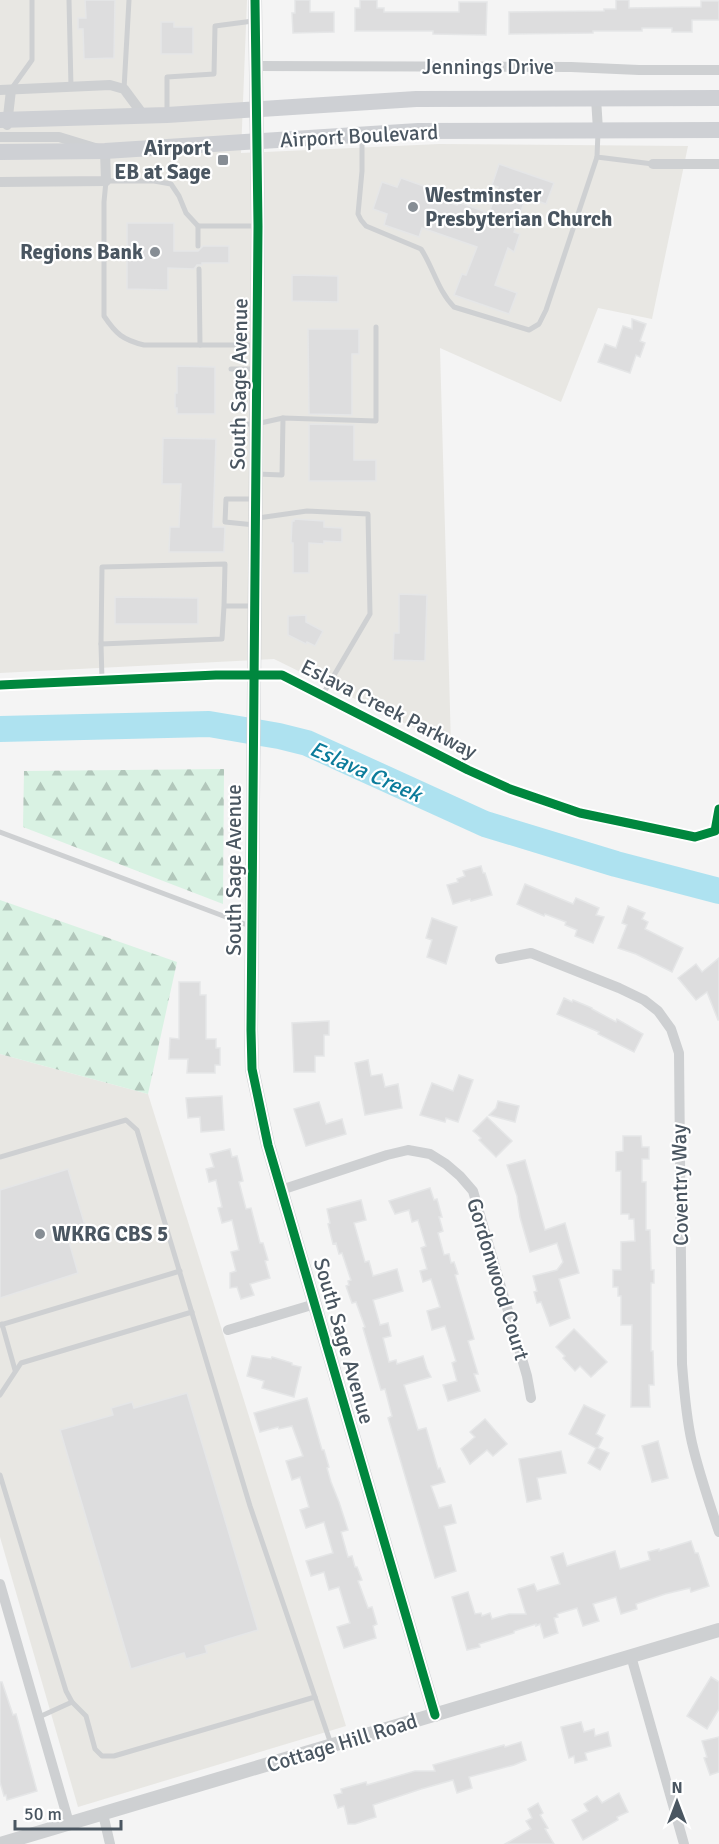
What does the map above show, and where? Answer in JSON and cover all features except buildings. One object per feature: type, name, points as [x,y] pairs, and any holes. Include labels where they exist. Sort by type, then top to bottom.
[{"type":"main road","name":"Airport Boulevard","points":[[3,133],[144,116],[257,111],[416,99],[719,98]]},
{"type":"main road","name":"Airport Boulevard","points":[[3,133],[105,150],[418,131],[719,130]]},
{"type":"street","name":"South Sage Avenue","points":[[255,0],[258,226],[252,1069],[268,1145],[435,1715]]},
{"type":"street","name":"Jennings Drive","points":[[256,66],[719,70]]},
{"type":"street","points":[[3,133],[5,90],[110,85],[124,89],[144,116]]},
{"type":"street","points":[[596,98],[598,130]]},
{"type":"street","points":[[0,182],[106,181],[105,150]]},
{"type":"street","points":[[653,164],[719,165]]},
{"type":"street","name":"Eslava Creek Parkway","points":[[0,685],[282,675],[323,694],[468,771],[510,789],[580,813],[695,837],[716,831],[719,809]]},
{"type":"street","name":"Coventry Way","points":[[500,959],[531,953],[619,988],[644,1000],[658,1011],[671,1029],[679,1053],[682,1364],[686,1411],[697,1461],[719,1532]]},
{"type":"street","name":"Gordonwood Court","points":[[281,1190],[408,1150],[430,1154],[446,1164],[473,1191],[527,1376],[531,1398]]},
{"type":"street","points":[[228,1330],[315,1304]]},
{"type":"street","points":[[0,1584],[69,1823]]},
{"type":"street","name":"Cottage Hill Road","points":[[0,1844],[719,1630]]},
{"type":"street","points":[[631,1656],[681,1843]]},
{"type":"street","points":[[103,1814],[110,1844]]},
{"type":"lane","points":[[5,90],[32,60],[32,0]]},
{"type":"lane","points":[[69,0],[71,87]]},
{"type":"lane","points":[[124,89],[129,0]]},
{"type":"lane","points":[[167,115],[167,77],[214,74],[215,26],[256,21]]},
{"type":"lane","points":[[362,134],[362,171],[358,214],[366,226],[421,249],[445,299],[454,307],[529,330],[539,324],[546,310],[597,157],[598,130]]},
{"type":"lane","points":[[597,157],[653,164]]},
{"type":"lane","points":[[198,246],[198,226],[186,213],[171,184],[154,181],[106,181],[104,316],[114,331],[127,341],[144,345],[257,345]]},
{"type":"lane","points":[[198,226],[258,226]]},
{"type":"lane","points":[[199,269],[200,345]]},
{"type":"lane","points":[[231,424],[256,424],[283,418],[376,421],[376,327]]},
{"type":"lane","points":[[231,369],[257,369]]},
{"type":"lane","points":[[256,474],[282,475],[283,418]]},
{"type":"lane","points":[[256,499],[225,499],[225,522],[255,522],[307,511],[368,514],[370,614],[323,694]]},
{"type":"lane","points":[[101,644],[222,639],[225,564],[102,567],[101,644],[102,680]]},
{"type":"lane","points":[[224,606],[255,606]]},
{"type":"lane","points":[[0,832],[252,927]]},
{"type":"lane","points":[[0,1157],[126,1120],[138,1130],[250,1506],[331,1746]]},
{"type":"lane","points":[[15,1370],[1,1325],[180,1271]]},
{"type":"lane","points":[[0,1395],[19,1364],[192,1312]]},
{"type":"lane","points":[[0,1475],[66,1691],[72,1702],[86,1716],[98,1753],[102,1756],[108,1757],[315,1697]]},
{"type":"lane","points":[[39,1718],[72,1702]]},
{"type":"shaded area","points":[[0,0],[247,0],[241,153],[439,144],[688,146],[652,319],[598,308],[561,402],[440,348],[451,746],[274,659],[0,673]]},
{"type":"shaded area","points":[[0,1054],[148,1094],[346,1726],[78,1807],[0,1537]]},
{"type":"green space","points":[[224,769],[223,904],[23,827],[24,771]]},
{"type":"green space","points":[[0,900],[177,962],[148,1094],[0,1054]]},
{"type":"waterway","name":"Eslava Creek","points":[[0,729],[209,724],[279,736],[307,743],[485,824],[616,864],[719,891]]},
{"type":"cycle path","points":[[255,0],[258,226],[252,1069],[268,1145],[435,1715]]},
{"type":"cycle path","points":[[0,685],[216,675],[282,675],[468,770],[510,789],[580,813],[695,837],[715,831],[719,809]]},
{"type":"place","name":"Airport EB at Sage","points":[[223,160]]},
{"type":"place","name":"Westminster Presbyterian Church","points":[[413,207]]},
{"type":"place","name":"Regions Bank","points":[[155,252]]},
{"type":"place","name":"WKRG CBS 5","points":[[40,1234]]}]
